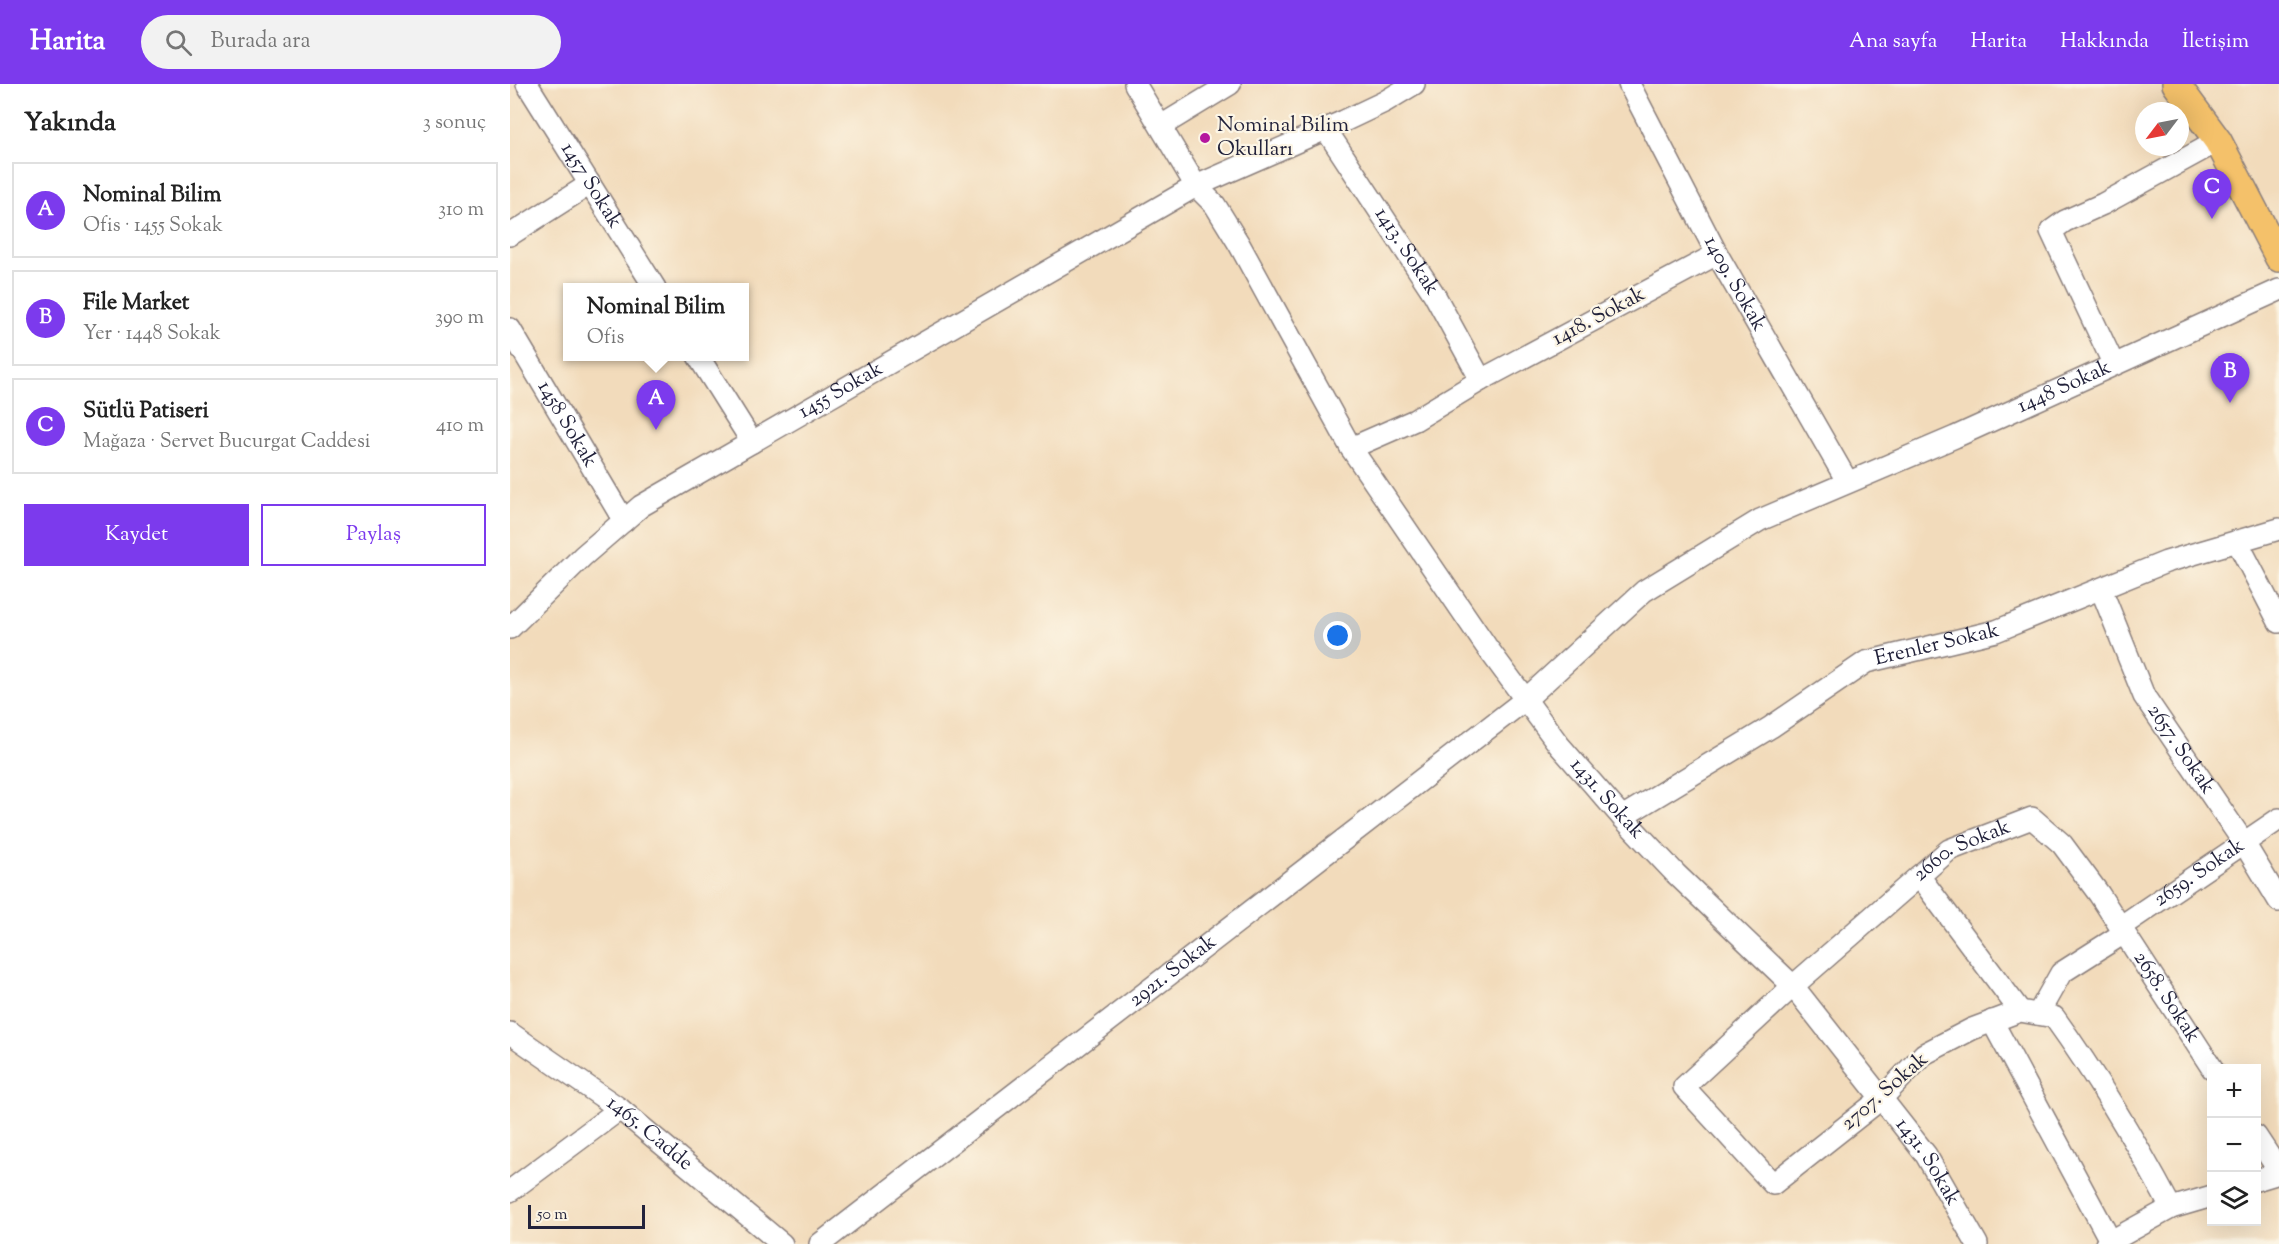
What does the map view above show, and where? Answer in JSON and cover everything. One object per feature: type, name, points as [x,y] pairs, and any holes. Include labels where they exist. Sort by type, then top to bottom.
[{"type":"main road","points":[[2176,84],[2218,141],[2279,258]]},
{"type":"street","name":"1457 Sokak","points":[[527,84],[652,283]]},
{"type":"street","name":"1431. Sokak","points":[[1135,84],[1196,186],[1215,205],[1239,244],[1351,448],[1486,646],[1559,745],[1622,817],[1676,874],[1793,987],[1926,1155],[1977,1244]]},
{"type":"street","points":[[1161,126],[1230,84]]},
{"type":"street","points":[[1325,128],[1384,102],[1414,84]]},
{"type":"street","name":"1409. Sokak","points":[[1629,84],[1717,254],[1847,481]]},
{"type":"street","name":"1455 Sokak","points":[[510,627],[583,556],[641,506],[1196,186],[1325,128]]},
{"type":"street","name":"1413. Sokak","points":[[1325,128],[1434,294],[1481,380]]},
{"type":"street","points":[[2113,363],[2051,231],[2065,221],[2103,204],[2218,141]]},
{"type":"street","points":[[510,235],[590,184]]},
{"type":"street","name":"1418. Sokak","points":[[1481,380],[1717,254]]},
{"type":"street","name":"1448 Sokak","points":[[1526,699],[1644,591],[1760,520],[1847,481],[1955,437],[2113,363],[2279,290]]},
{"type":"street","name":"1458 Sokak","points":[[510,329],[624,521]]},
{"type":"street","points":[[701,361],[752,442]]},
{"type":"street","points":[[1351,448],[1414,420],[1481,380]]},
{"type":"street","name":"Erenler Sokak","points":[[1622,817],[1771,727],[1866,662],[1996,631],[2166,562],[2279,529]]},
{"type":"street","points":[[2237,541],[2279,622]]},
{"type":"street","name":"2657. Sokak","points":[[2101,589],[2144,696],[2244,843],[2279,901]]},
{"type":"street","name":"2921. Sokak","points":[[820,1244],[1526,699]]},
{"type":"street","name":"2660. Sokak","points":[[1684,1087],[1793,987],[1949,850],[2032,818],[2062,844],[2122,930]]},
{"type":"street","name":"2659. Sokak","points":[[2029,1012],[2061,973],[2279,819]]},
{"type":"street","points":[[1920,876],[2029,1012],[2054,1017],[2086,1061],[2134,1139],[2171,1208]]},
{"type":"street","name":"2658. Sokak","points":[[2122,930],[2209,1064]]},
{"type":"street","name":"2707. Sokak","points":[[1684,1087],[1773,1184],[1882,1098],[1924,1054],[1992,1021],[2029,1012]]},
{"type":"street","points":[[1992,1021],[2109,1243],[2171,1208],[2207,1197]]},
{"type":"street","name":"1465. Cadde","points":[[510,1033],[620,1108],[782,1244]]},
{"type":"street","points":[[510,1191],[620,1108]]},
{"type":"street","points":[[2261,1144],[2279,1172],[2261,1178]]},
{"type":"place","name":"Nominal Bilim Okulları","points":[[1205,138]]},
{"type":"place","name":"Sütlü Patiseri","points":[[2212,219]]},
{"type":"place","name":"File Market","points":[[2230,403]]},
{"type":"place","name":"Nominal Bilim","points":[[656,430]]}]
